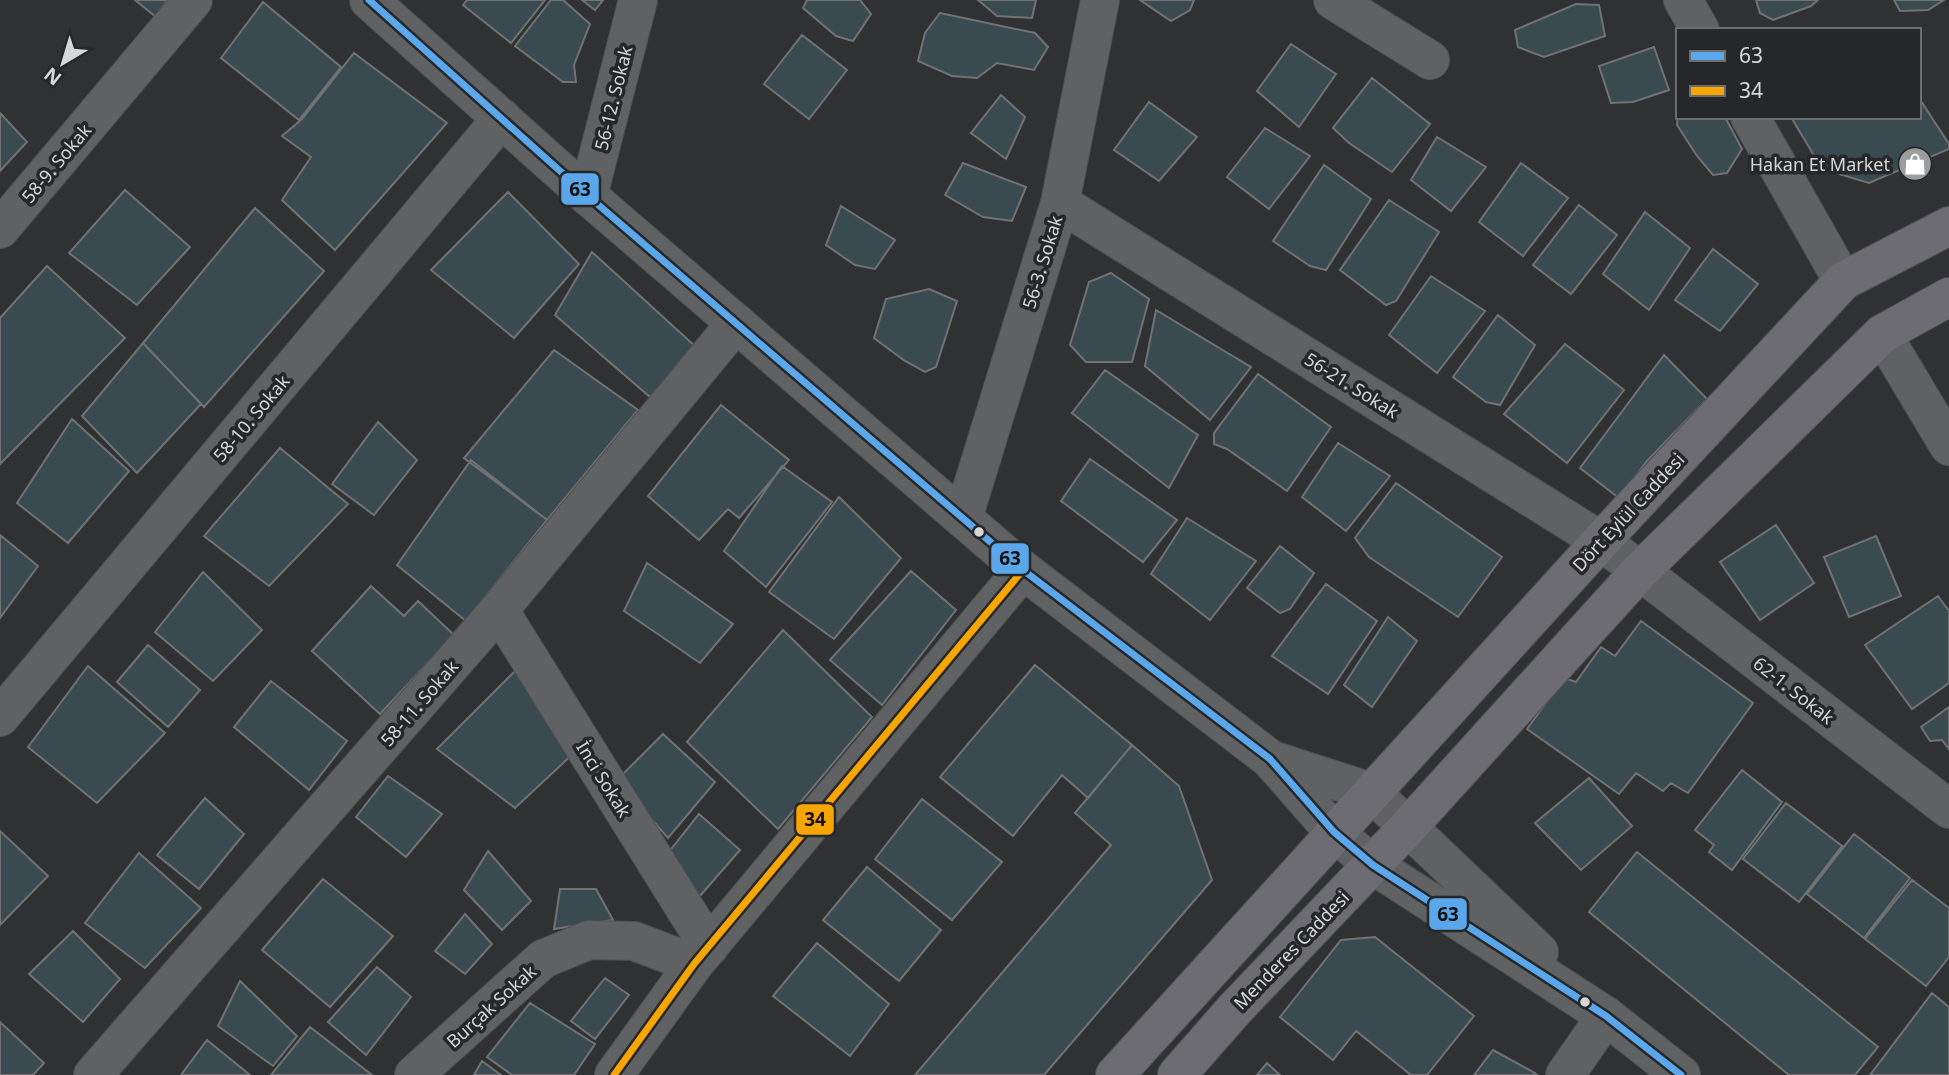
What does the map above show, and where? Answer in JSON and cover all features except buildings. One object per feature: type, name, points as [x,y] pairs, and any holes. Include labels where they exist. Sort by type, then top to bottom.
[{"type":"main road","name":"Dört Eylül Caddesi","points":[[1334,832],[1843,281],[1949,226]]},
{"type":"main road","points":[[1408,827],[1640,572],[1882,334],[1949,297]]},
{"type":"main road","name":"Menderes Caddesi","points":[[1177,1075],[1234,1010],[1408,827]]},
{"type":"main road","points":[[1115,1075],[1334,832]]},
{"type":"street","name":"58-9. Sokak","points":[[0,229],[193,0]]},
{"type":"street","points":[[369,0],[588,196],[1023,570],[1270,760],[1334,832],[1373,865],[1606,1016],[1681,1075]]},
{"type":"street","name":"56-12. Sokak","points":[[588,196],[638,0]]},
{"type":"street","name":"56-3. Sokak","points":[[963,519],[1060,203],[1100,0]]},
{"type":"street","points":[[1333,0],[1430,60]]},
{"type":"street","points":[[1683,0],[1699,28]]},
{"type":"street","name":"58-10. Sokak","points":[[0,718],[502,118]]},
{"type":"street","points":[[1751,119],[1843,281]]},
{"type":"street","name":"56-21. Sokak","points":[[1060,203],[1601,541],[1640,572]]},
{"type":"street","name":"58-11. Sokak","points":[[93,1075],[499,610],[736,323]]},
{"type":"street","points":[[1882,334],[1949,446]]},
{"type":"street","points":[[614,1075],[701,956],[1023,570]]},
{"type":"street","name":"62-1. Sokak","points":[[1640,572],[1949,809]]},
{"type":"street","name":"İnci Sokak","points":[[499,610],[701,956]]},
{"type":"street","points":[[1270,760],[1371,792],[1606,1016]]},
{"type":"street","name":"Burçak Sokak","points":[[414,1075],[543,959],[589,940],[634,941],[701,956]]},
{"type":"street","points":[[1565,1075],[1606,1016]]},
{"type":"transit line","name":"63","points":[[369,0],[588,196],[1023,570],[1270,759],[1334,832],[1373,865],[1606,1016],[1681,1075]]},
{"type":"transit line","name":"34","points":[[614,1075],[694,964],[1023,570]]},
{"type":"place","name":"Hakan Et Market","points":[[1915,164]]}]
